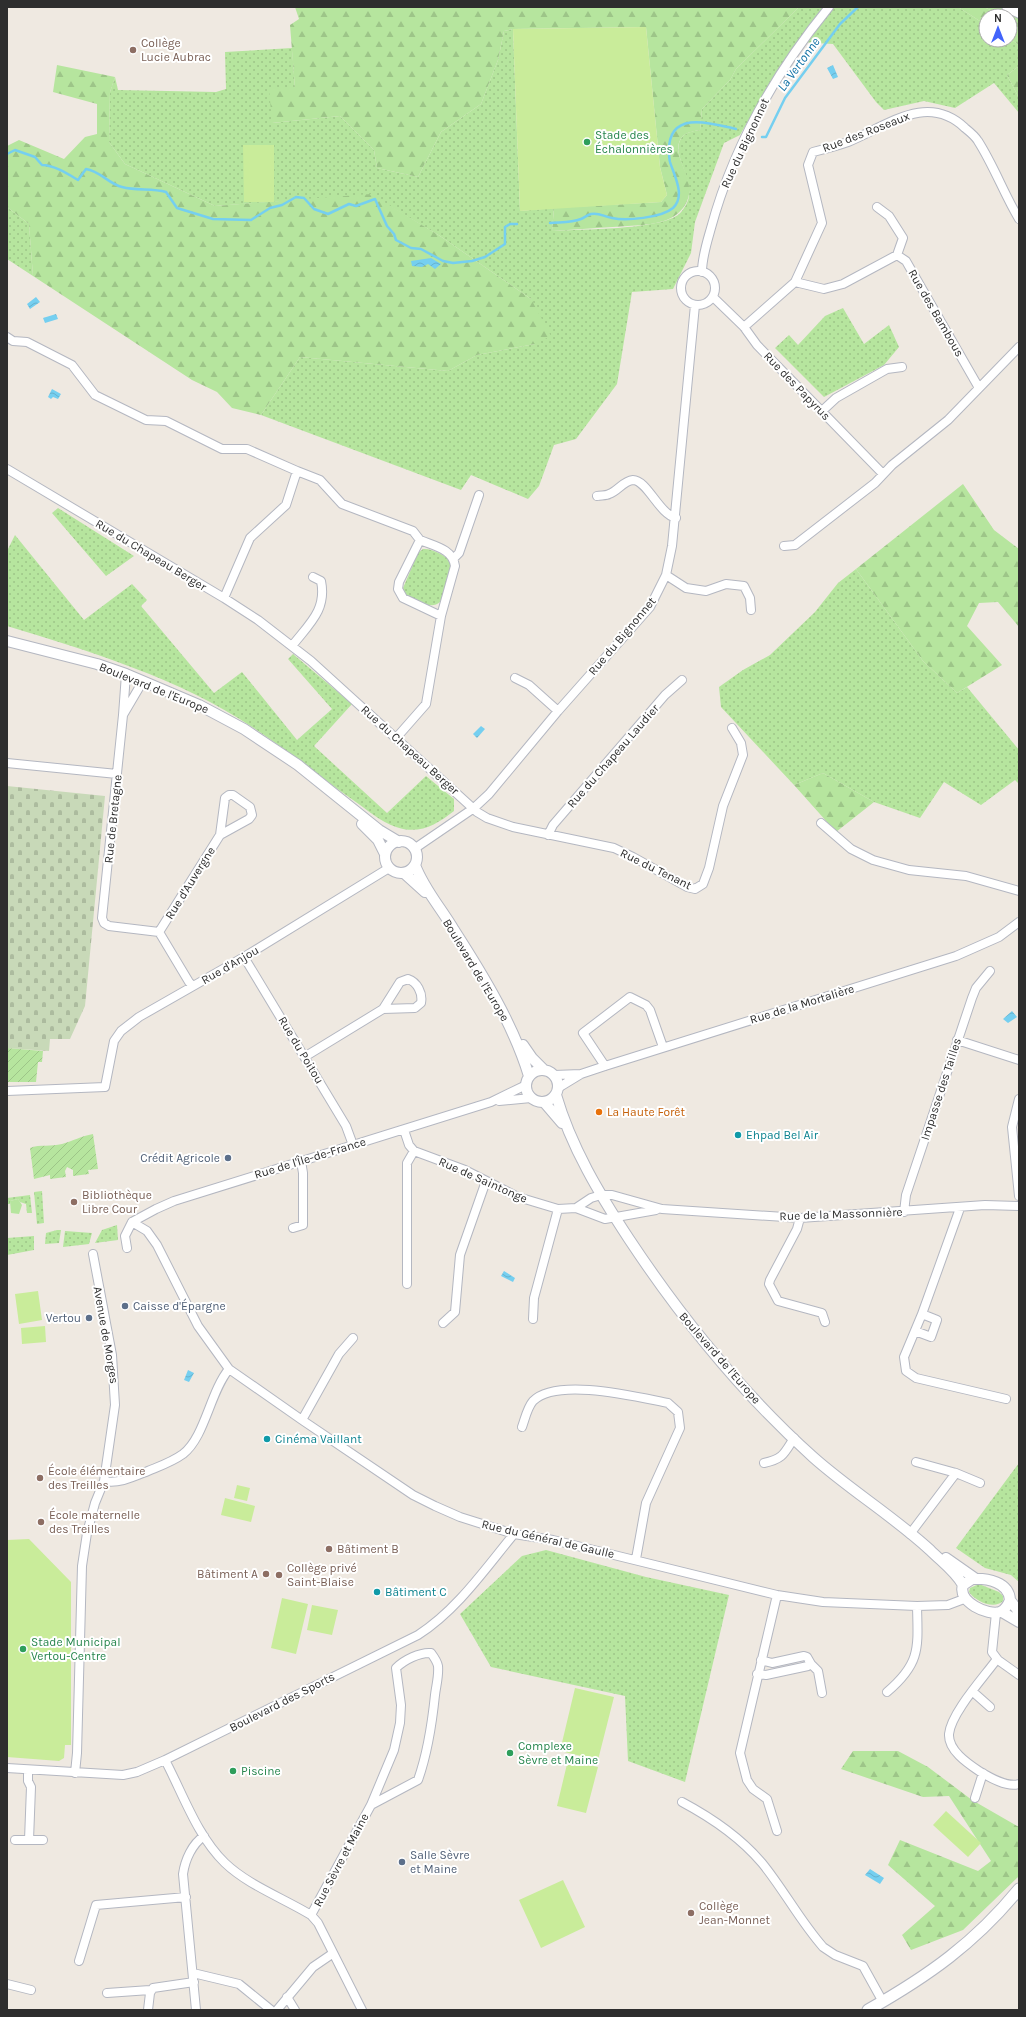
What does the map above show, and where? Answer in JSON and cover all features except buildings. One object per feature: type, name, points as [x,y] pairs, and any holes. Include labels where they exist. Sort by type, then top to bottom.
[{"type":"main road","points":[[1008,7],[1019,12]]},
{"type":"main road","points":[[868,2010],[914,1983],[964,1946],[1019,1889]]},
{"type":"street","name":"Rue du Bignonnet","points":[[702,272],[702,261],[719,199],[747,135],[784,70],[808,32],[828,7]]},
{"type":"street","name":"Rue des Roseaux","points":[[744,327],[794,282],[822,223],[808,165],[813,152],[848,142],[888,122],[918,112],[942,113],[959,122],[977,139],[995,170],[1019,219]]},
{"type":"street","points":[[794,282],[824,289],[843,284],[897,255],[903,238],[889,216],[877,207]]},
{"type":"street","name":"Rue des Bambous","points":[[897,255],[906,261],[979,388]]},
{"type":"street","points":[[702,272],[707,274],[714,282],[715,286],[713,296],[705,304],[695,305],[686,300],[681,290],[682,285],[687,276],[691,273],[702,272]]},
{"type":"street","name":"Rue des Papyrus","points":[[713,296],[744,327],[757,345],[883,474]]},
{"type":"street","name":"Rue du Bignonnet","points":[[414,849],[474,808],[489,794],[558,711],[650,607],[666,575],[676,518],[695,305]]},
{"type":"street","points":[[7,337],[13,341],[28,342],[72,365],[95,395],[146,420],[166,421],[222,449],[247,449],[320,480],[342,504],[413,531],[420,540],[450,552],[454,558],[455,566],[441,616],[426,704],[397,737]]},
{"type":"street","points":[[784,546],[795,545],[875,483],[883,474],[948,420],[1019,347]]},
{"type":"street","points":[[822,412],[836,398],[888,369],[902,367]]},
{"type":"street","name":"Rue du Chapeau Berger","points":[[7,469],[224,598],[258,620],[311,661],[474,808]]},
{"type":"street","points":[[224,598],[250,538],[286,505],[297,471]]},
{"type":"street","points":[[597,496],[609,494],[628,481],[635,480],[643,484],[660,507],[671,517],[676,518]]},
{"type":"street","points":[[454,558],[459,553],[479,495]]},
{"type":"street","points":[[420,540],[399,582],[398,590],[403,598],[441,616]]},
{"type":"street","points":[[666,575],[675,583],[686,588],[706,591],[726,584],[744,586],[750,598],[751,610]]},
{"type":"street","points":[[292,646],[321,607],[324,594],[321,581],[313,578]]},
{"type":"street","name":"Boulevard de l'Europe","points":[[7,641],[97,664],[126,674],[199,704],[244,729],[298,765],[379,830],[399,842]]},
{"type":"street","name":"Rue de Bretagne","points":[[126,674],[103,911],[104,923],[109,926],[159,932]]},
{"type":"street","points":[[516,678],[529,685],[558,711]]},
{"type":"street","name":"Rue du Chapeau Laudier","points":[[548,835],[553,825],[637,727],[665,695],[682,680]]},
{"type":"street","name":"Rue de Bretagne","points":[[123,715],[143,681]]},
{"type":"street","name":"Rue du Tenant","points":[[474,808],[487,818],[548,835],[614,848],[687,887],[695,889],[703,884],[709,868],[723,806],[743,755],[741,744],[732,728]]},
{"type":"street","points":[[7,763],[117,774]]},
{"type":"street","name":"Rue d'Auvergne","points":[[159,932],[220,835],[225,798],[229,795],[233,795],[250,807],[252,815],[249,819],[220,835]]},
{"type":"street","name":"Boulevard de l'Europe","points":[[348,805],[355,816],[378,840],[385,854]]},
{"type":"street","points":[[821,822],[851,849],[873,860],[909,870],[966,876],[1019,891]]},
{"type":"street","points":[[399,842],[406,842],[414,849],[417,857],[415,865],[404,873],[394,872],[389,868],[385,860],[385,854],[388,847],[399,842]]},
{"type":"street","name":"Boulevard de l'Europe","points":[[415,865],[435,902],[469,953],[516,1039],[528,1081]]},
{"type":"street","name":"Rue d'Anjou","points":[[7,1090],[106,1087],[114,1041],[121,1031],[139,1018],[244,957],[389,868]]},
{"type":"street","name":"Boulevard de l'Europe","points":[[404,873],[435,902]]},
{"type":"street","name":"Rue de la Mortalière","points":[[554,1075],[581,1074],[956,956],[999,937],[1019,922]]},
{"type":"street","points":[[159,932],[189,982],[193,986]]},
{"type":"street","name":"Rue du Poitou","points":[[244,957],[306,1056],[346,1126],[353,1145]]},
{"type":"street","name":"Impasse des Tailles","points":[[904,1212],[906,1195],[957,1040],[976,988],[990,971]]},
{"type":"street","points":[[306,1056],[383,1009],[400,982],[408,979],[413,981],[419,988],[422,997],[421,1003],[414,1008],[383,1009]]},
{"type":"street","points":[[604,1066],[583,1033],[630,997],[646,1005],[650,1010],[663,1047]]},
{"type":"street","name":"Boulevard de l'Europe","points":[[516,1039],[522,1042],[532,1058],[544,1070]]},
{"type":"street","points":[[957,1040],[1019,1060]]},
{"type":"street","points":[[538,1070],[544,1070],[554,1075],[558,1081],[557,1092],[553,1099],[544,1102],[531,1098],[528,1081],[538,1070]]},
{"type":"street","name":"Rue de la Mortalière","points":[[557,1092],[581,1074]]},
{"type":"street","name":"Rue de l'Île-de-France","points":[[132,1222],[156,1208],[174,1201],[491,1102],[528,1081]]},
{"type":"street","name":"Boulevard de l'Europe","points":[[557,1092],[568,1130],[601,1195],[658,1283],[705,1345],[746,1390],[813,1457],[923,1543],[958,1576],[963,1585]]},
{"type":"street","name":"Rue de l'Île-de-France","points":[[491,1102],[531,1098]]},
{"type":"street","points":[[1019,1099],[1012,1127],[1019,1196]]},
{"type":"street","name":"Boulevard de l'Europe","points":[[544,1102],[568,1130]]},
{"type":"street","points":[[404,1130],[409,1145],[414,1151],[407,1163],[407,1284]]},
{"type":"street","name":"Rue de Saintonge","points":[[414,1151],[465,1170],[523,1199],[558,1209],[576,1208],[605,1219],[616,1218]]},
{"type":"street","points":[[294,1228],[303,1225],[303,1173],[300,1161]]},
{"type":"street","points":[[443,1323],[455,1312],[460,1255],[486,1181]]},
{"type":"street","name":"Rue de la Massonnière","points":[[601,1195],[616,1196],[638,1204],[662,1209],[800,1218],[904,1212],[985,1205],[1019,1206]]},
{"type":"street","name":"Rue de Saintonge","points":[[576,1208],[591,1198],[601,1195]]},
{"type":"street","points":[[958,1207],[959,1211],[922,1314],[904,1357],[906,1371],[916,1378],[1006,1399]]},
{"type":"street","points":[[533,1319],[534,1298],[558,1209]]},
{"type":"street","name":"Rue de la Massonnière","points":[[616,1218],[632,1213],[662,1209]]},
{"type":"street","points":[[800,1218],[797,1229],[769,1284],[778,1301],[822,1313],[825,1322]]},
{"type":"street","points":[[127,1248],[125,1236],[132,1222]]},
{"type":"street","name":"Rue du Général de Gaulle","points":[[132,1222],[147,1230],[157,1245],[198,1326],[229,1369],[413,1495],[460,1517],[514,1534],[553,1540],[777,1594],[823,1602],[917,1606],[948,1605],[964,1599]]},
{"type":"street","name":"Avenue de Morges","points":[[75,1773],[77,1753],[82,1566],[87,1533],[95,1503],[104,1481],[114,1422],[115,1389],[112,1355],[93,1254]]},
{"type":"street","points":[[915,1331],[931,1337],[937,1320],[922,1314]]},
{"type":"street","points":[[302,1420],[340,1354],[353,1338]]},
{"type":"street","points":[[104,1481],[127,1480],[171,1462],[184,1453],[193,1444],[220,1383],[229,1369]]},
{"type":"street","points":[[522,1427],[532,1402],[543,1394],[561,1390],[599,1390],[668,1403],[674,1407],[678,1412],[680,1428],[646,1503],[636,1559]]},
{"type":"street","points":[[764,1463],[778,1459],[784,1455],[794,1438]]},
{"type":"street","points":[[916,1462],[956,1473],[980,1483]]},
{"type":"street","points":[[910,1534],[956,1473]]},
{"type":"street","name":"Boulevard des Sports","points":[[7,1768],[123,1775],[137,1772],[166,1760],[418,1635],[441,1618],[480,1576],[514,1534]]},
{"type":"street","name":"Boulevard de l'Europe","points":[[923,1543],[932,1547],[976,1579]]},
{"type":"street","points":[[1019,1612],[1010,1600],[1008,1591],[1004,1586],[994,1582],[976,1579],[968,1581],[963,1585],[962,1593],[964,1599],[980,1609],[999,1612],[1019,1622]]},
{"type":"street","points":[[777,1594],[757,1674],[740,1753],[747,1780],[753,1789],[767,1799],[777,1831]]},
{"type":"street","points":[[1010,1600],[999,1612],[992,1652],[997,1659],[1019,1675]]},
{"type":"street","points":[[887,1692],[903,1678],[914,1660],[918,1646],[917,1606]]},
{"type":"street","name":"Rue Sèvre et Maine","points":[[311,1915],[371,1805],[389,1763],[399,1730],[402,1705],[396,1668],[401,1663],[425,1652],[431,1653],[435,1657],[438,1666],[438,1675],[432,1724],[424,1763],[418,1780],[371,1805]]},
{"type":"street","points":[[761,1660],[772,1663],[804,1656],[807,1657],[818,1671],[822,1693]]},
{"type":"street","points":[[997,1659],[972,1691],[960,1711],[950,1734],[954,1749],[967,1763],[998,1781],[1019,1784]]},
{"type":"street","points":[[757,1674],[766,1675],[808,1666],[811,1664]]},
{"type":"street","points":[[972,1691],[990,1707]]},
{"type":"street","name":"Rue Sèvre et Maine","points":[[166,1760],[204,1836],[218,1855],[238,1873],[311,1915],[318,1923],[332,1954],[362,2010]]},
{"type":"street","points":[[28,1770],[28,1781],[31,1787],[29,1840]]},
{"type":"street","points":[[975,1798],[983,1773]]},
{"type":"street","points":[[682,1802],[725,1828],[745,1845],[770,1875],[823,1947],[836,1955],[863,1966],[883,2002]]},
{"type":"street","points":[[196,2010],[184,1867],[194,1846],[204,1836]]},
{"type":"street","points":[[15,1840],[43,1840]]},
{"type":"street","points":[[78,1961],[96,1905],[186,1897]]},
{"type":"street","points":[[277,2010],[313,1967],[332,1954]]},
{"type":"street","points":[[193,1973],[239,1984],[271,2010]]},
{"type":"street","points":[[107,1993],[150,1990],[156,1987],[194,1982]]},
{"type":"street","points":[[7,1984],[31,1990]]},
{"type":"street","points":[[148,2010],[150,1990]]},
{"type":"street","points":[[287,1997],[295,2010]]},
{"type":"green space","points":[[295,7],[799,7],[736,69],[730,80],[702,109],[700,130],[683,136],[679,143],[678,151],[687,177],[689,196],[685,205],[677,214],[661,222],[643,225],[552,231],[554,208],[661,202],[667,195],[660,167],[646,27],[513,29],[504,31],[498,60],[481,104],[441,132],[418,177],[377,168],[374,150],[340,116],[272,123],[269,88],[295,88],[290,25],[299,19]]},
{"type":"green space","points":[[799,7],[958,7],[978,20],[978,48],[1018,48],[1018,44],[1019,45],[1019,66],[1007,75],[1019,98],[1019,113],[994,83],[955,108],[924,101],[884,110],[876,102],[833,44],[798,42],[764,93],[740,135],[724,143],[695,222],[691,253],[673,289],[632,292],[617,384],[576,439],[554,445],[539,486],[528,499],[471,475],[461,490],[261,415],[300,357],[448,371],[477,355],[535,344],[531,299],[440,236],[371,195],[215,206],[125,164],[109,142],[110,92],[115,77],[118,90],[216,92],[226,89],[225,52],[292,48],[295,88],[272,123],[340,116],[374,150],[377,168],[418,177],[441,132],[481,104],[498,60],[504,31],[513,29],[520,211],[554,208],[552,231],[636,226],[668,220],[678,215],[686,205],[689,196],[689,187],[680,159],[679,143],[683,136],[700,130],[702,109],[730,80],[736,69]]},
{"type":"green space","points":[[958,7],[986,8],[978,8],[978,20]]},
{"type":"green space","points":[[984,7],[1019,7],[1019,23],[1018,8]]},
{"type":"green space","points":[[1018,23],[1019,23],[1019,45],[1018,44]]},
{"type":"green space","name":"Stade des Échalonnières","points":[[646,27],[660,167],[667,195],[661,202],[520,211],[513,29]]},
{"type":"green space","points":[[57,65],[115,77],[110,92],[109,142],[125,164],[215,206],[371,194],[440,236],[531,299],[551,336],[535,344],[477,355],[448,371],[300,357],[261,415],[232,408],[217,392],[192,380],[33,276],[29,224],[7,207],[7,146],[19,140],[64,159],[85,137],[97,134],[97,104],[53,92]]},
{"type":"green space","points":[[1019,66],[1019,98],[1007,75]]},
{"type":"green space","points":[[243,145],[274,145],[274,202],[244,202]]},
{"type":"green space","points":[[7,207],[29,224],[33,276],[7,259]]},
{"type":"green space","points":[[843,308],[864,344],[889,325],[899,347],[884,365],[824,397],[775,348],[789,335],[798,345],[825,316]]},
{"type":"green space","points":[[963,484],[994,530],[1019,549],[1019,627],[998,602],[979,603],[967,626],[1002,665],[957,693],[923,661],[856,569]]},
{"type":"green space","points":[[58,508],[134,556],[106,576],[52,513]]},
{"type":"green space","points":[[15,535],[84,620],[132,584],[147,600],[141,606],[214,693],[242,672],[297,740],[332,709],[288,659],[293,654],[352,704],[314,746],[387,813],[426,776],[454,799],[454,811],[441,821],[420,829],[404,829],[390,825],[340,791],[252,727],[195,694],[102,656],[7,626],[7,551]]},
{"type":"green space","points":[[423,549],[439,553],[452,562],[453,569],[440,602],[432,605],[427,605],[406,595],[403,588],[418,553]]},
{"type":"green space","points":[[856,569],[923,661],[957,693],[967,687],[1019,750],[1019,784],[1015,780],[981,805],[944,782],[920,818],[874,802],[823,773],[794,785],[721,707],[719,687],[743,670],[770,655],[815,612],[838,583]]},
{"type":"green space","points":[[823,773],[874,802],[836,832],[794,785]]},
{"type":"green space","points":[[7,786],[105,796],[85,1006],[70,1039],[50,1039],[49,1051],[7,1048]]},
{"type":"green space","points":[[7,1048],[43,1051],[42,1062],[38,1062],[36,1082],[7,1082]]},
{"type":"green space","points":[[93,1134],[98,1169],[88,1170],[89,1174],[73,1176],[73,1170],[67,1167],[65,1171],[66,1177],[50,1179],[50,1175],[34,1179],[30,1148],[62,1144]]},
{"type":"green space","points":[[42,1191],[44,1223],[37,1224],[34,1192]]},
{"type":"green space","points":[[30,1195],[32,1213],[27,1213],[26,1204],[20,1202],[18,1199],[10,1201],[10,1204],[7,1204],[7,1198]]},
{"type":"green space","points":[[18,1199],[22,1205],[19,1214],[11,1213],[10,1201]]},
{"type":"green space","points":[[117,1225],[118,1240],[95,1243],[102,1230]]},
{"type":"green space","points":[[61,1230],[59,1243],[45,1244],[46,1233]]},
{"type":"green space","points":[[65,1231],[92,1233],[89,1244],[63,1247]]},
{"type":"green space","points":[[34,1236],[34,1250],[7,1255],[7,1238]]},
{"type":"green space","points":[[38,1291],[42,1320],[19,1324],[15,1294]]},
{"type":"green space","points":[[45,1326],[46,1342],[22,1344],[21,1328]]},
{"type":"green space","points":[[1019,1463],[1019,1582],[1011,1575],[985,1568],[956,1548]]},
{"type":"green space","points":[[237,1485],[250,1488],[247,1501],[234,1498]]},
{"type":"green space","points":[[225,1498],[255,1506],[251,1522],[221,1515]]},
{"type":"green space","points":[[29,1539],[71,1582],[71,1745],[65,1745],[64,1758],[59,1761],[7,1757],[7,1540]]},
{"type":"green space","points":[[546,1550],[646,1577],[729,1595],[685,1782],[628,1761],[625,1696],[491,1667],[460,1614],[522,1556]]},
{"type":"green space","points":[[979,1584],[999,1592],[1003,1596],[1003,1601],[995,1605],[980,1601],[969,1592],[970,1588]]},
{"type":"green space","points":[[282,1598],[308,1604],[296,1654],[271,1648]]},
{"type":"green space","points":[[312,1605],[338,1610],[332,1635],[307,1630]]},
{"type":"green space","points":[[575,1688],[614,1697],[598,1760],[560,1751]]},
{"type":"green space","points":[[853,1751],[898,1751],[928,1767],[972,1800],[1019,1827],[1019,1876],[963,1930],[911,1950],[902,1935],[935,1906],[888,1865],[900,1840],[978,1871],[991,1861],[949,1796],[923,1797],[841,1769]]},
{"type":"green space","points":[[568,1760],[598,1767],[586,1813],[557,1806]]},
{"type":"green space","points":[[946,1811],[981,1843],[968,1857],[933,1825]]},
{"type":"green space","points":[[563,1880],[585,1927],[541,1948],[519,1900]]},
{"type":"water","points":[[833,65],[838,77],[833,79],[827,68]]},
{"type":"water","points":[[431,258],[441,264],[435,269],[428,264],[422,267],[412,266],[411,261]]},
{"type":"water","points":[[36,297],[40,302],[30,309],[27,304]]},
{"type":"water","points":[[56,314],[58,319],[45,323],[43,318]]},
{"type":"water","points":[[52,389],[61,394],[58,399],[53,397],[51,399],[48,397]]},
{"type":"water","points":[[481,726],[485,729],[477,738],[473,734]]},
{"type":"water","points":[[1012,1011],[1017,1017],[1008,1023],[1003,1019]]},
{"type":"water","points":[[504,1271],[515,1278],[513,1282],[501,1276]]},
{"type":"water","points":[[188,1370],[194,1373],[189,1382],[184,1380]]},
{"type":"water","points":[[870,1869],[884,1878],[880,1884],[865,1875]]},
{"type":"waterway","name":"La Vertonne","points":[[762,137],[766,137],[785,98],[840,24],[858,7]]},
{"type":"waterway","name":"La Vertonne","points":[[550,223],[582,219],[590,214],[599,214],[606,217],[626,219],[643,218],[668,211],[673,208],[679,198],[678,185],[670,162],[669,154],[671,137],[676,129],[684,124],[693,122],[704,122],[736,129]]},
{"type":"waterway","name":"La Vertonne","points":[[7,154],[15,150],[35,157],[42,165],[56,168],[78,180],[86,169],[96,172],[122,187],[166,192],[177,208],[213,219],[251,220],[270,208],[282,205],[296,197],[304,198],[314,209],[328,214],[349,204],[356,206],[375,199],[387,226],[394,234],[396,240],[411,248],[421,249],[443,261],[453,263],[472,261],[485,257],[505,244],[505,227],[510,224],[517,224]]},
{"type":"place","name":"Collège Lucie Aubrac","points":[[133,50]]},
{"type":"place","name":"Stade des Échalonnières","points":[[587,142]]},
{"type":"place","name":"La Haute Forêt","points":[[599,1112]]},
{"type":"place","name":"Ehpad Bel Air","points":[[738,1135]]},
{"type":"place","name":"Crédit Agricole","points":[[228,1158]]},
{"type":"place","name":"Bibliothèque Libre Cour","points":[[74,1202]]},
{"type":"place","name":"Caisse d'Épargne","points":[[125,1306]]},
{"type":"place","name":"Vertou","points":[[89,1318]]},
{"type":"place","name":"Cinéma Vaillant","points":[[267,1439]]},
{"type":"place","name":"École élémentaire des Treilles","points":[[40,1478]]},
{"type":"place","name":"École maternelle des Treilles","points":[[41,1522]]},
{"type":"place","name":"Bâtiment B","points":[[329,1549]]},
{"type":"place","name":"Bâtiment A","points":[[266,1574]]},
{"type":"place","name":"Collège privé Saint-Blaise","points":[[279,1575]]},
{"type":"place","name":"Bâtiment C","points":[[377,1592]]},
{"type":"place","name":"Stade Municipal Vertou-Centre","points":[[23,1649]]},
{"type":"place","name":"Complexe Sèvre et Maine","points":[[510,1753]]},
{"type":"place","name":"Piscine","points":[[233,1771]]},
{"type":"place","name":"Salle Sèvre et Maine","points":[[402,1862]]},
{"type":"place","name":"Collège Jean-Monnet","points":[[691,1913]]}]
